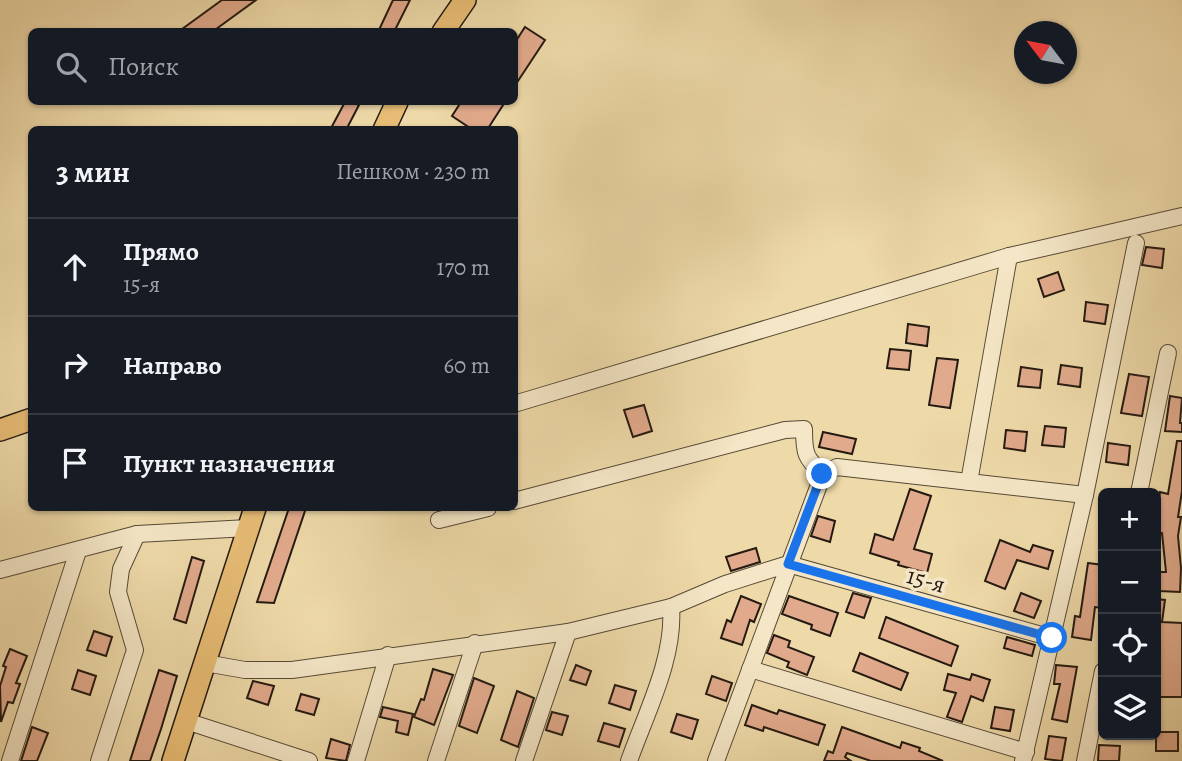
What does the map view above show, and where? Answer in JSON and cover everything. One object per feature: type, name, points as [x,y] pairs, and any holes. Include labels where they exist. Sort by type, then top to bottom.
[{"type":"main road","points":[[446,28],[465,0]]},
{"type":"main road","points":[[386,126],[396,105]]},
{"type":"main road","points":[[0,430],[28,420]]},
{"type":"main road","points":[[173,761],[251,518]]},
{"type":"street","points":[[518,403],[1009,256],[1182,216]]},
{"type":"street","points":[[750,669],[1025,756],[1085,495],[1136,243]]},
{"type":"street","points":[[969,482],[1009,256]]},
{"type":"street","points":[[1140,488],[1168,353]]},
{"type":"street","points":[[518,499],[785,430],[804,429],[804,451],[809,461],[822,474]]},
{"type":"street","points":[[716,761],[822,474],[837,467],[1085,495]]},
{"type":"street","points":[[439,520],[476,511]]},
{"type":"street","points":[[0,570],[138,534],[251,518]]},
{"type":"street","points":[[99,761],[135,650],[118,592],[121,569],[138,534]]},
{"type":"street","points":[[10,761],[78,551]]},
{"type":"street","points":[[205,663],[245,670],[292,670],[568,632],[671,607],[725,584],[788,564]]},
{"type":"street","name":"15-я","points":[[788,564],[1052,638]]},
{"type":"street","points":[[629,761],[669,648],[671,607]]},
{"type":"street","points":[[524,761],[568,632]]},
{"type":"street","points":[[436,761],[475,643]]},
{"type":"street","points":[[356,761],[388,655]]},
{"type":"street","points":[[1085,761],[1102,677]]},
{"type":"street","points":[[186,721],[309,761]]},
{"type":"building","points":[[222,0],[256,0],[218,28],[184,28]]},
{"type":"building","points":[[393,0],[410,0],[396,28],[380,28]]},
{"type":"building","points":[[525,27],[545,40],[518,81],[518,38]]},
{"type":"building","points":[[343,105],[359,105],[348,126],[332,126]]},
{"type":"building","points":[[459,105],[503,105],[490,126],[467,126],[452,116]]},
{"type":"building","points":[[1146,247],[1164,249],[1162,268],[1142,265]]},
{"type":"building","points":[[1058,272],[1064,290],[1044,297],[1038,279]]},
{"type":"building","points":[[1086,302],[1108,305],[1105,324],[1084,321]]},
{"type":"building","points":[[908,324],[929,327],[927,346],[906,343]]},
{"type":"building","points":[[890,349],[911,351],[909,370],[887,368]]},
{"type":"building","points":[[937,358],[958,360],[950,408],[929,405]]},
{"type":"building","points":[[1061,365],[1082,368],[1080,387],[1058,384]]},
{"type":"building","points":[[1021,367],[1042,370],[1040,388],[1018,386]]},
{"type":"building","points":[[1129,374],[1149,377],[1142,416],[1121,413]]},
{"type":"building","points":[[1170,396],[1182,398],[1182,432],[1165,431]]},
{"type":"building","points":[[644,405],[652,431],[633,437],[624,410]]},
{"type":"building","points":[[1045,426],[1066,428],[1064,447],[1042,445]]},
{"type":"building","points":[[1006,430],[1027,432],[1025,451],[1004,448]]},
{"type":"building","points":[[823,432],[856,439],[852,454],[819,447]]},
{"type":"building","points":[[1177,441],[1182,441],[1182,491],[1178,517],[1181,517],[1178,536],[1180,592],[1161,591],[1161,572],[1166,572],[1161,533],[1161,492],[1168,494]]},
{"type":"building","points":[[1108,443],[1130,446],[1128,465],[1106,462]]},
{"type":"building","points":[[910,489],[931,496],[914,549],[932,554],[927,573],[870,553],[875,534],[893,540]]},
{"type":"building","points":[[288,511],[305,511],[274,603],[257,602]]},
{"type":"building","points":[[818,516],[835,521],[830,542],[811,536]]},
{"type":"building","points":[[1000,540],[1030,552],[1033,545],[1053,551],[1048,569],[1017,560],[1005,589],[985,581]]},
{"type":"building","points":[[756,548],[760,562],[731,571],[726,557]]},
{"type":"building","points":[[192,557],[204,561],[186,623],[174,619]]},
{"type":"building","points":[[1088,563],[1098,564],[1098,607],[1095,607],[1091,640],[1072,637],[1075,616],[1080,617]]},
{"type":"building","points":[[853,593],[871,598],[864,618],[846,612]]},
{"type":"building","points":[[1021,593],[1041,601],[1034,618],[1014,611]]},
{"type":"building","points":[[741,596],[761,604],[754,622],[750,620],[742,645],[721,638],[727,620],[731,622]]},
{"type":"building","points":[[789,596],[838,613],[830,636],[811,629],[812,625],[782,614]]},
{"type":"building","points":[[1161,600],[1165,600],[1162,622],[1182,623],[1182,697],[1161,697]]},
{"type":"building","points":[[886,617],[958,646],[951,666],[879,638]]},
{"type":"building","points":[[94,631],[112,637],[106,656],[87,650]]},
{"type":"building","points":[[774,635],[790,641],[788,647],[814,657],[807,675],[787,667],[789,662],[767,653]]},
{"type":"building","points":[[1007,637],[1035,645],[1032,656],[1004,648]]},
{"type":"building","points":[[10,649],[27,656],[16,683],[20,684],[13,703],[8,702],[1,722],[0,686],[6,667],[3,666]]},
{"type":"building","points":[[860,653],[908,673],[901,690],[853,671]]},
{"type":"building","points":[[576,665],[591,671],[586,685],[570,680]]},
{"type":"building","points":[[1056,665],[1077,667],[1067,722],[1052,719],[1060,684],[1054,684]]},
{"type":"building","points":[[433,669],[453,675],[434,725],[414,717],[421,699],[424,700]]},
{"type":"building","points":[[78,670],[96,676],[90,695],[72,689]]},
{"type":"building","points":[[159,670],[177,676],[161,729],[150,761],[130,761]]},
{"type":"building","points":[[948,674],[970,680],[972,674],[990,680],[983,701],[971,696],[962,722],[947,717],[956,693],[944,690]]},
{"type":"building","points":[[712,676],[732,683],[726,701],[706,694]]},
{"type":"building","points":[[474,678],[494,686],[477,733],[459,726]]},
{"type":"building","points":[[253,681],[274,686],[268,705],[247,698]]},
{"type":"building","points":[[615,685],[636,691],[630,710],[609,703]]},
{"type":"building","points":[[517,691],[534,698],[518,747],[501,740]]},
{"type":"building","points":[[301,694],[319,699],[314,715],[296,710]]},
{"type":"building","points":[[752,705],[777,714],[779,710],[825,725],[818,745],[764,727],[763,731],[745,725]]},
{"type":"building","points":[[383,707],[413,714],[408,735],[396,732],[398,721],[380,717]]},
{"type":"building","points":[[995,707],[1014,710],[1010,731],[991,728]]},
{"type":"building","points":[[552,712],[568,716],[562,735],[546,730]]},
{"type":"building","points":[[677,714],[698,720],[692,739],[671,732]]},
{"type":"building","points":[[604,723],[625,729],[619,747],[598,741]]},
{"type":"building","points":[[32,727],[48,733],[37,761],[21,761]]},
{"type":"building","points":[[842,727],[900,748],[902,742],[920,748],[919,751],[943,761],[871,761],[847,753],[845,757],[851,761],[824,761],[828,751],[833,753]]},
{"type":"building","points":[[1161,732],[1178,732],[1178,751],[1156,751],[1156,740],[1161,740]]},
{"type":"building","points":[[1049,736],[1066,738],[1062,761],[1045,759]]},
{"type":"building","points":[[331,739],[350,745],[346,761],[326,758]]},
{"type":"building","points":[[1099,745],[1120,746],[1119,761],[1098,761]]},
{"type":"route","points":[[822,474],[788,564],[1052,638]]}]
